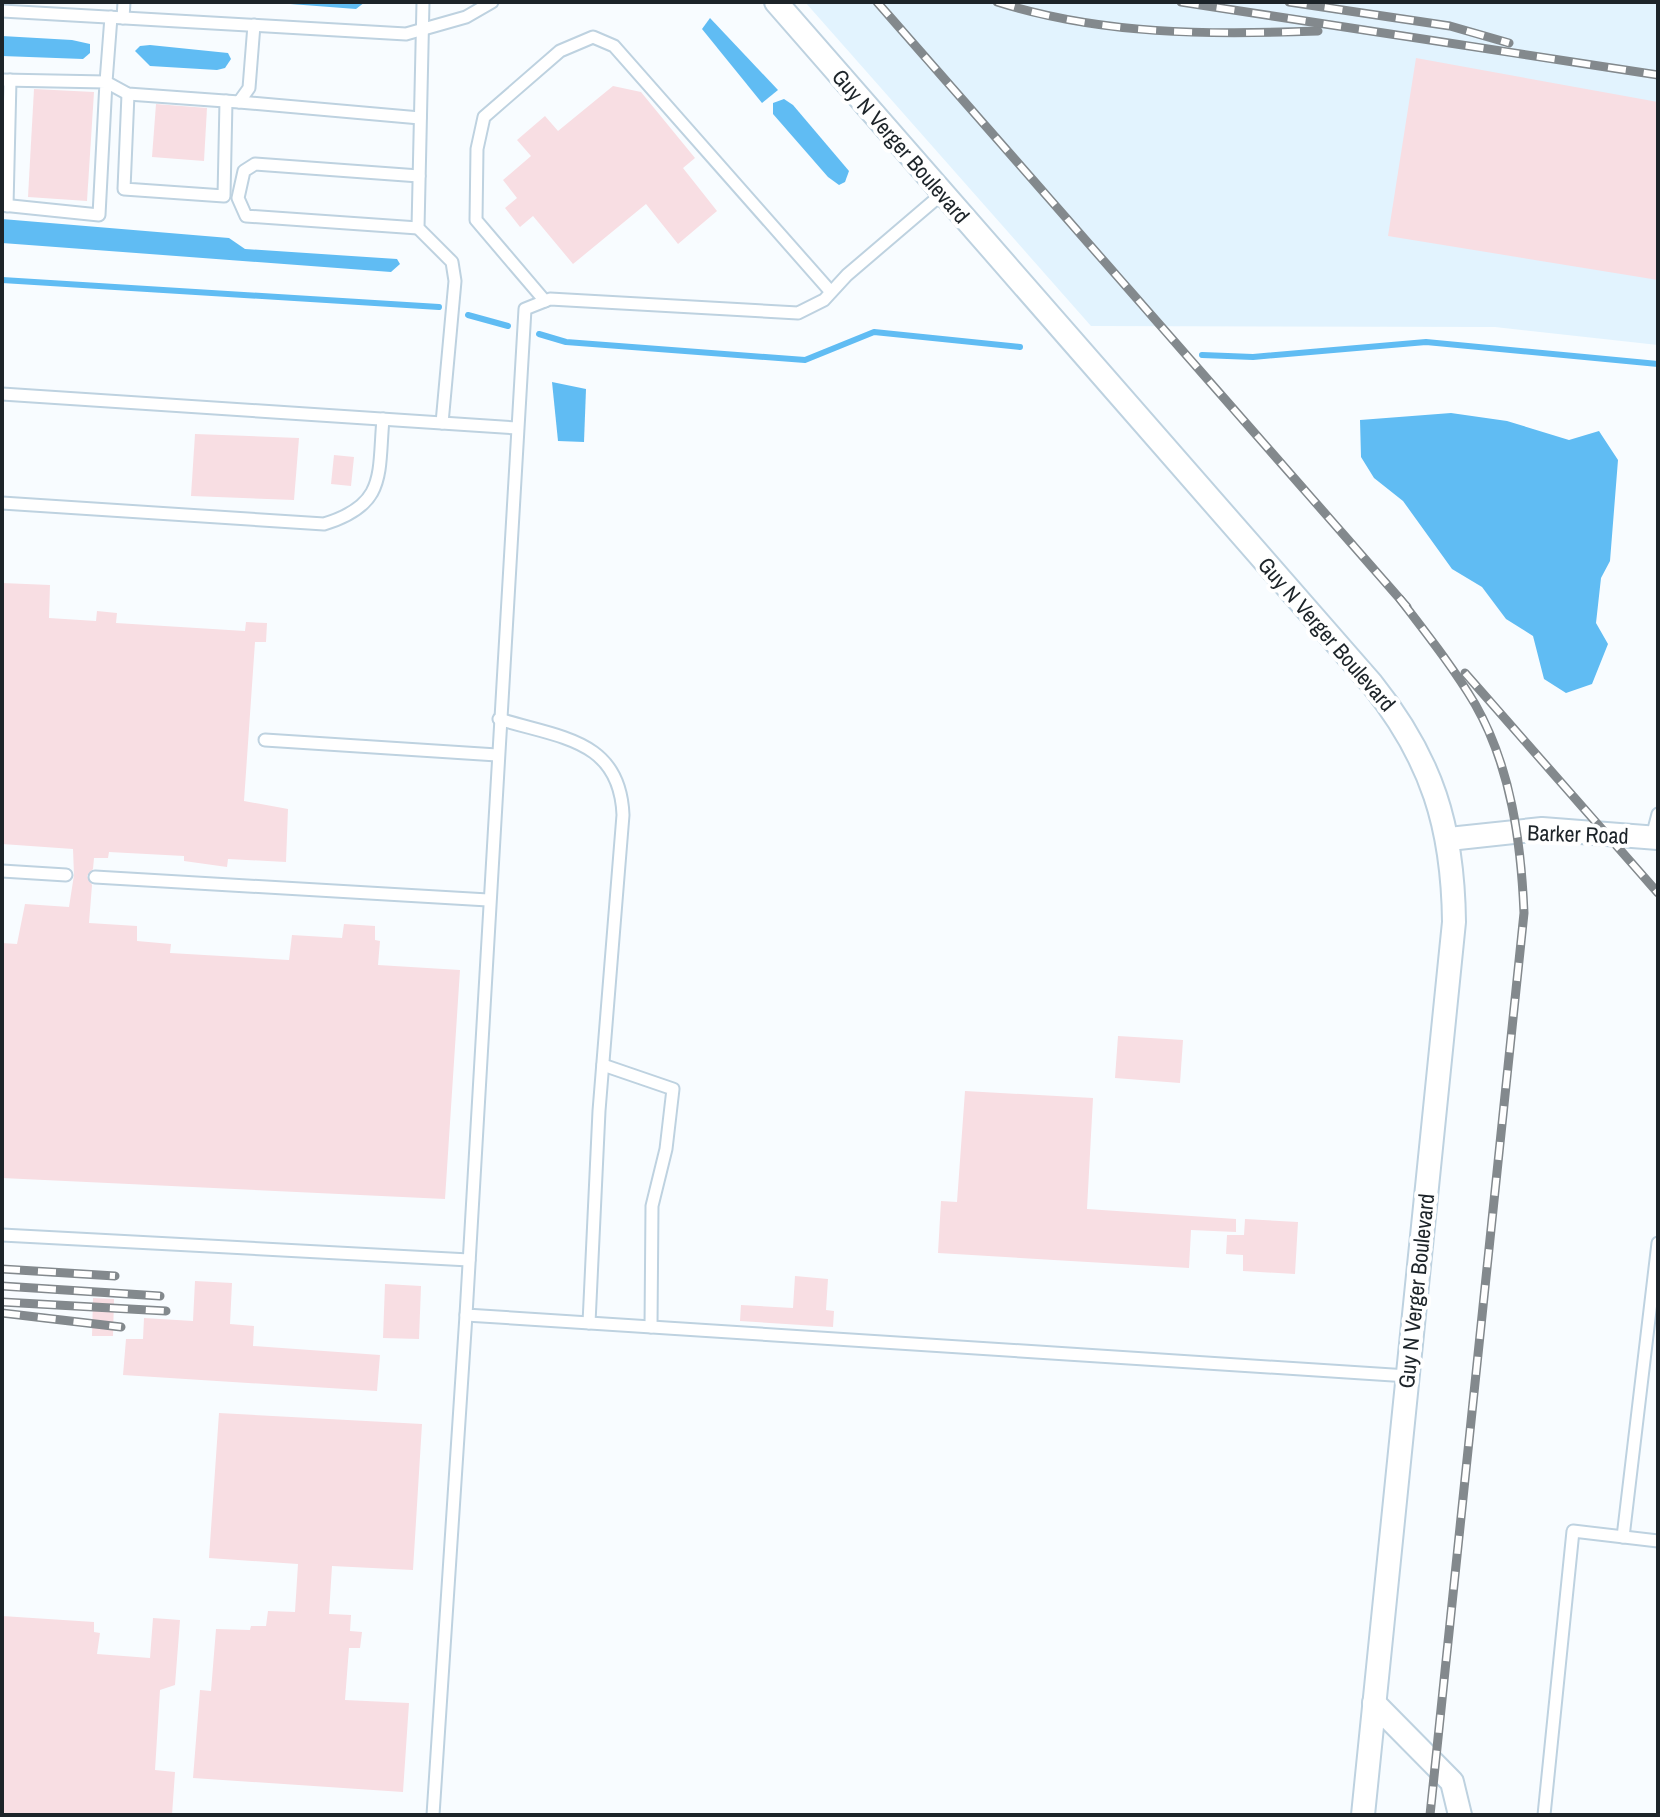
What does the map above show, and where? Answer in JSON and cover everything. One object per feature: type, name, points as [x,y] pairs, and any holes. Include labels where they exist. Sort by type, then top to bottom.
[{"type":"street","name":"Guy N Verger Boulevard","points":[[776,2],[1397,715],[1437,795],[1449,839],[1454,922],[1363,1815]]},
{"type":"street","name":"Barker Road","points":[[1449,839],[1542,829],[1655,838]]},
{"type":"street","points":[[1374,1703],[1452,1782],[1460,1815]]},
{"type":"lane","points":[[124,2],[117,18],[106,82],[99,215],[4,205],[6,80],[106,82],[128,94],[420,118]]},
{"type":"lane","points":[[418,228],[423,2]]},
{"type":"lane","points":[[2,11],[406,34],[466,17],[492,2]]},
{"type":"lane","points":[[128,94],[124,189],[224,196],[232,101],[249,88],[254,25]]},
{"type":"lane","points":[[545,301],[476,220],[477,149],[484,117],[560,51],[593,37],[614,46],[831,292]]},
{"type":"lane","points":[[419,176],[255,164],[244,171],[238,198],[246,216],[418,228],[452,262],[455,281],[442,423]]},
{"type":"lane","points":[[433,1815],[466,1315],[525,309],[545,301],[798,313],[831,292],[943,193]]},
{"type":"lane","points":[[2,394],[517,428]]},
{"type":"lane","points":[[2,503],[324,524],[361,507],[377,489],[383,419]]},
{"type":"lane","points":[[499,719],[591,748],[612,768],[622,787],[623,815],[603,1065],[589,1323]]},
{"type":"lane","points":[[265,740],[497,755]]},
{"type":"lane","points":[[1655,838],[1658,814]]},
{"type":"lane","points":[[2,871],[66,875]]},
{"type":"lane","points":[[95,877],[488,900]]},
{"type":"lane","points":[[603,1065],[673,1089],[666,1149],[652,1206],[651,1327]]},
{"type":"lane","points":[[2,1235],[469,1260]]},
{"type":"lane","points":[[1623,1537],[1658,1243]]},
{"type":"lane","points":[[466,1315],[1408,1376]]},
{"type":"lane","points":[[1544,1815],[1573,1531],[1658,1541]]},
{"type":"shaded area","points":[[805,2],[1658,2],[1658,345],[1495,327],[1091,326]]},
{"type":"water","points":[[264,2],[365,2],[356,9]]},
{"type":"water","points":[[710,18],[778,90],[762,103],[702,29]]},
{"type":"water","points":[[2,36],[72,40],[90,44],[90,53],[83,59],[2,56]]},
{"type":"water","points":[[140,46],[228,53],[231,59],[225,68],[217,70],[150,66],[135,51]]},
{"type":"water","points":[[784,99],[793,105],[849,171],[845,182],[839,185],[828,177],[773,114],[773,103]]},
{"type":"water","points":[[2,219],[229,238],[245,249],[397,259],[400,264],[391,272],[2,243]]},
{"type":"water","points":[[552,382],[586,389],[584,442],[558,441]]},
{"type":"water","points":[[1451,413],[1507,421],[1569,440],[1599,431],[1618,460],[1610,561],[1601,578],[1596,623],[1608,644],[1592,684],[1566,693],[1544,679],[1533,636],[1506,619],[1482,587],[1452,569],[1403,501],[1374,478],[1361,457],[1360,420]]},
{"type":"building","points":[[1416,58],[1658,102],[1658,280],[1388,236]]},
{"type":"building","points":[[613,86],[641,92],[695,158],[683,168],[717,211],[678,244],[646,204],[573,264],[533,216],[520,227],[505,208],[517,198],[503,180],[531,156],[517,140],[545,116],[558,131]]},
{"type":"building","points":[[34,89],[94,92],[87,201],[28,197]]},
{"type":"building","points":[[156,104],[207,108],[204,161],[152,157]]},
{"type":"building","points":[[195,434],[299,438],[294,500],[191,496]]},
{"type":"building","points":[[334,455],[354,457],[351,486],[331,484]]},
{"type":"building","points":[[2,583],[50,585],[49,618],[96,621],[97,611],[117,613],[116,623],[245,631],[246,622],[267,623],[266,642],[255,642],[244,801],[288,809],[286,862],[228,859],[227,867],[184,861],[184,856],[109,852],[108,858],[94,858],[93,869],[87,876],[92,885],[89,923],[137,926],[137,941],[171,944],[170,953],[289,960],[292,935],[342,938],[344,924],[375,926],[375,940],[380,941],[378,965],[460,970],[445,1199],[2,1178],[2,943],[17,944],[25,904],[69,907],[74,875],[73,849],[2,844]]},
{"type":"building","points":[[1118,1036],[1183,1040],[1180,1083],[1115,1078]]},
{"type":"building","points":[[965,1091],[1093,1098],[1087,1209],[1236,1219],[1236,1232],[1191,1230],[1189,1268],[938,1253],[941,1201],[957,1202]]},
{"type":"building","points":[[1245,1219],[1298,1222],[1295,1274],[1243,1271],[1243,1255],[1226,1254],[1227,1235],[1244,1235]]},
{"type":"building","points":[[795,1276],[828,1279],[826,1310],[834,1311],[833,1327],[740,1321],[741,1305],[793,1308]]},
{"type":"building","points":[[195,1281],[232,1283],[230,1324],[254,1326],[253,1346],[380,1355],[377,1391],[123,1375],[126,1339],[143,1339],[144,1318],[193,1321]]},
{"type":"building","points":[[385,1284],[421,1286],[419,1339],[383,1338]]},
{"type":"building","points":[[93,1298],[114,1299],[113,1336],[92,1336]]},
{"type":"building","points":[[219,1413],[422,1424],[413,1570],[332,1566],[329,1614],[351,1615],[350,1631],[362,1632],[360,1648],[349,1648],[345,1700],[409,1703],[403,1792],[193,1778],[200,1690],[211,1691],[216,1629],[250,1630],[251,1626],[266,1626],[268,1611],[295,1612],[298,1564],[209,1558]]},
{"type":"building","points":[[2,1616],[94,1622],[94,1632],[100,1633],[97,1654],[150,1658],[153,1618],[180,1620],[175,1685],[160,1690],[155,1770],[175,1772],[172,1815],[2,1815]]},
{"type":"waterway","points":[[2,280],[439,307]]},
{"type":"waterway","points":[[468,315],[508,326]]},
{"type":"waterway","points":[[539,334],[566,342],[805,360],[874,332],[1020,347]]},
{"type":"waterway","points":[[1202,355],[1253,357],[1426,342],[1658,364]]},
{"type":"railway","points":[[877,2],[1407,607]]},
{"type":"railway","points":[[997,2],[1036,13],[1116,27],[1236,33],[1318,31]]},
{"type":"railway","points":[[1181,2],[1658,75]]},
{"type":"railway","points":[[1289,2],[1450,26],[1509,43]]},
{"type":"railway","points":[[1400,599],[1467,690],[1497,753],[1517,832],[1524,913],[1430,1815]]},
{"type":"railway","points":[[1465,673],[1658,893]]},
{"type":"railway","points":[[2,1269],[115,1276]]},
{"type":"railway","points":[[2,1286],[160,1296]]},
{"type":"railway","points":[[2,1302],[166,1311]]},
{"type":"railway","points":[[2,1313],[121,1327]]}]
